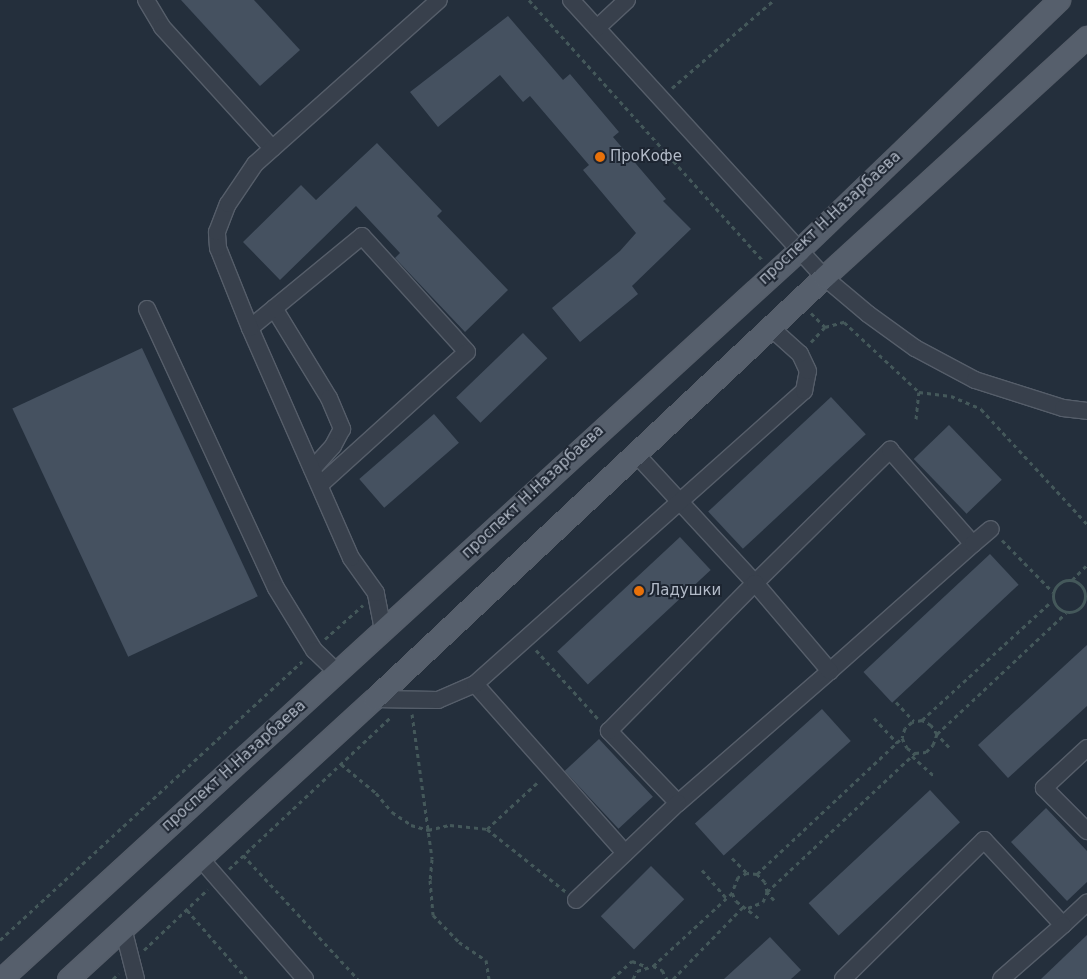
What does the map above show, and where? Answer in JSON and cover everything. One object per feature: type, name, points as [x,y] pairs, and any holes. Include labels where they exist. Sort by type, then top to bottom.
[{"type":"main road","name":"проспект Н.Назарбаева","points":[[1,979],[799,250],[1059,0]]},
{"type":"main road","points":[[68,979],[374,699],[824,276],[1087,37]]},
{"type":"street","points":[[146,0],[162,27],[272,148]]},
{"type":"street","points":[[382,630],[376,592],[351,558],[250,328],[218,248],[218,232],[238,187],[272,148],[439,0]]},
{"type":"street","points":[[571,0],[824,276],[915,348],[975,380],[1062,408],[1087,411]]},
{"type":"street","points":[[596,28],[627,0]]},
{"type":"street","points":[[250,328],[362,236],[467,352],[320,485]]},
{"type":"street","points":[[274,308],[329,398],[342,429],[333,446],[312,469]]},
{"type":"street","points":[[147,309],[276,588],[314,650],[337,672]]},
{"type":"street","points":[[374,699],[438,700],[475,684],[804,390],[808,371],[800,354],[770,327]]},
{"type":"street","points":[[678,804],[610,731],[755,583],[890,450],[973,544]]},
{"type":"street","points":[[635,453],[755,583],[830,671]]},
{"type":"street","points":[[576,900],[678,804],[992,529]]},
{"type":"street","points":[[475,684],[626,853]]},
{"type":"street","points":[[1087,748],[1044,788],[1087,831]]},
{"type":"street","points":[[846,978],[984,840],[1063,925]]},
{"type":"street","points":[[200,858],[305,979]]},
{"type":"street","points":[[1001,979],[1087,903]]},
{"type":"street","points":[[123,928],[136,979]]},
{"type":"path","points":[[529,0],[773,272]]},
{"type":"path","points":[[661,97],[774,0]]},
{"type":"path","points":[[800,354],[825,327],[844,322],[918,392],[951,396],[981,409],[1087,524]]},
{"type":"path","points":[[916,419],[918,392]]},
{"type":"path","points":[[992,529],[1053,592]]},
{"type":"path","points":[[757,874],[897,743],[902,738],[905,728],[914,721],[922,720],[1052,601],[1053,592],[1058,584],[1072,580],[1087,565]]},
{"type":"path","points":[[1052,601],[1058,609],[1066,613],[1076,612],[1083,605],[1086,596],[1083,587],[1072,580]]},
{"type":"path","points":[[0,940],[376,592]]},
{"type":"path","points":[[748,908],[763,902],[767,892],[914,754],[926,752],[933,745],[937,734],[1066,613]]},
{"type":"path","points":[[526,640],[610,731]]},
{"type":"path","points":[[131,962],[410,700]]},
{"type":"path","points":[[410,700],[432,859],[430,880],[433,915],[459,942],[486,960],[490,979]]},
{"type":"path","points":[[896,702],[914,721]]},
{"type":"path","points":[[874,718],[897,743]]},
{"type":"path","points":[[922,720],[949,747]]},
{"type":"path","points":[[902,738],[907,748],[934,776]]},
{"type":"path","points":[[341,764],[376,793],[392,812],[411,825],[428,830],[450,825],[486,829],[576,900]]},
{"type":"path","points":[[486,829],[551,769]]},
{"type":"path","points":[[243,856],[358,979]]},
{"type":"path","points":[[732,858],[747,873]]},
{"type":"path","points":[[702,870],[726,898]]},
{"type":"path","points":[[653,966],[732,893],[738,877],[747,873],[757,874],[765,882],[767,892],[774,900]]},
{"type":"path","points":[[732,893],[743,907],[748,908],[761,920]]},
{"type":"path","points":[[673,979],[743,907]]},
{"type":"path","points":[[187,910],[247,979]]},
{"type":"path","points":[[612,979],[632,961],[662,970],[666,979]]},
{"type":"path","points":[[633,979],[645,966]]},
{"type":"building","points":[[181,0],[254,0],[300,50],[260,86]]},
{"type":"building","points":[[508,16],[563,80],[570,74],[619,132],[613,137],[666,199],[663,201],[691,229],[632,286],[638,294],[580,342],[552,308],[620,251],[636,233],[583,170],[589,165],[530,96],[523,102],[500,75],[438,127],[410,92]]},
{"type":"building","points":[[377,143],[442,211],[437,216],[508,290],[465,332],[395,258],[400,253],[356,206],[280,280],[243,242],[301,185],[316,200]]},
{"type":"building","points":[[523,333],[547,358],[480,423],[456,398]]},
{"type":"building","points":[[142,348],[258,596],[128,657],[12,408]]},
{"type":"building","points":[[831,397],[866,434],[743,549],[708,512]]},
{"type":"building","points":[[434,414],[459,443],[384,508],[359,479]]},
{"type":"building","points":[[949,425],[1002,480],[967,514],[914,459]]},
{"type":"building","points":[[680,537],[711,570],[588,684],[557,652]]},
{"type":"building","points":[[990,554],[1019,585],[892,703],[863,672]]},
{"type":"building","points":[[1087,645],[1087,706],[1008,778],[978,745]]},
{"type":"building","points":[[822,709],[851,741],[724,855],[695,823]]},
{"type":"building","points":[[599,739],[653,797],[619,829],[565,771]]},
{"type":"building","points":[[930,790],[960,822],[839,935],[809,903]]},
{"type":"building","points":[[1046,808],[1087,851],[1087,882],[1067,901],[1011,842]]},
{"type":"building","points":[[651,866],[684,899],[634,949],[601,916]]},
{"type":"building","points":[[1087,935],[1087,979],[1041,979]]},
{"type":"building","points":[[770,937],[801,970],[791,979],[724,979]]},
{"type":"place","name":"ПроКофе","points":[[600,157]]},
{"type":"place","name":"Ладушки","points":[[639,591]]}]
